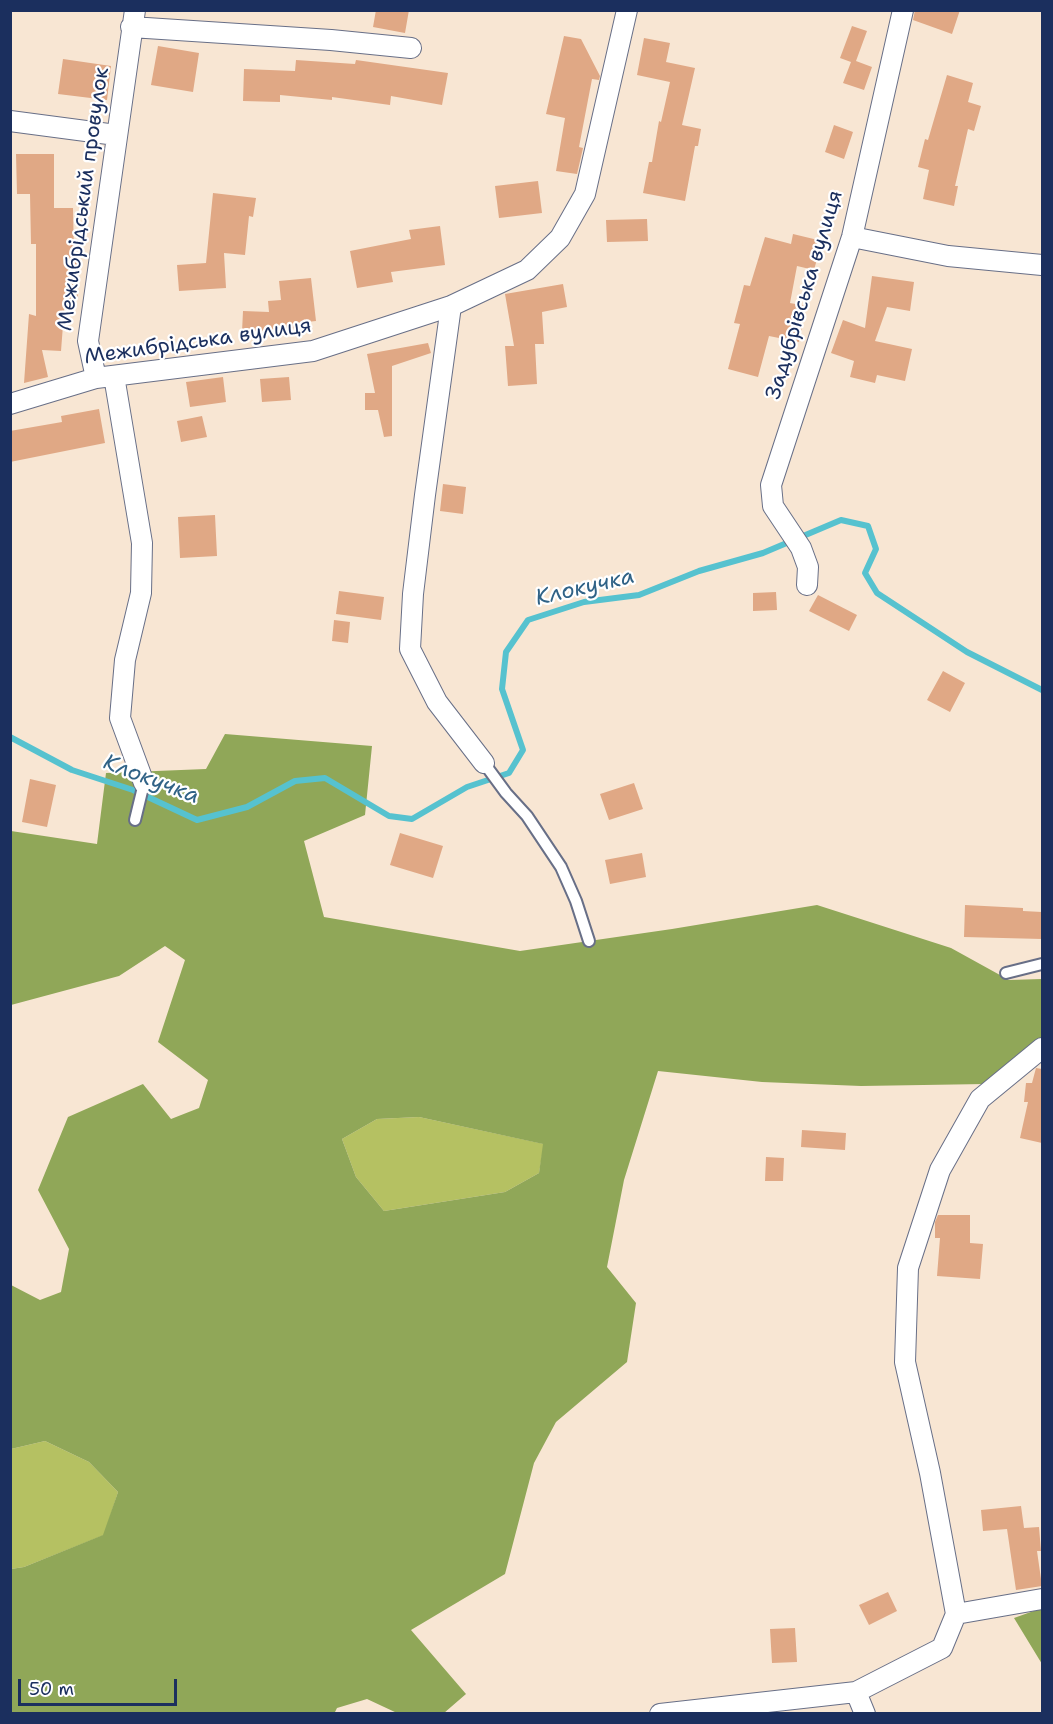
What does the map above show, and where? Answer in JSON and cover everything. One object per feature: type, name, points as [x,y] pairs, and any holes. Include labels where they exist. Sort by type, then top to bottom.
[{"type":"street","name":"Межибрідська вулиця","points":[[10,404],[105,377],[313,351],[452,306],[527,270],[560,238],[585,194],[627,10]]},
{"type":"street","name":"Задубрівська вулиця","points":[[807,585],[808,567],[801,548],[773,506],[771,485],[852,237],[903,10]]},
{"type":"street","name":"Межибрідський провулок","points":[[144,783],[120,718],[125,660],[141,593],[142,543],[105,377],[88,340],[133,19],[411,48]]},
{"type":"street","points":[[10,121],[116,135]]},
{"type":"street","points":[[852,237],[948,256],[1042,265]]},
{"type":"street","points":[[452,306],[420,539],[410,648],[437,702],[484,763]]},
{"type":"street","points":[[660,1713],[856,1692],[942,1648],[956,1614],[930,1473],[905,1362],[908,1268],[940,1170],[980,1099],[1042,1048]]},
{"type":"street","points":[[956,1614],[1042,1599]]},
{"type":"street","points":[[856,1692],[865,1713]]},
{"type":"lane","points":[[484,763],[506,793],[527,816],[561,867],[576,901],[589,941]]},
{"type":"lane","points":[[135,820],[144,783]]},
{"type":"lane","points":[[1006,973],[1042,964]]},
{"type":"green space","points":[[225,734],[372,746],[365,815],[304,841],[324,917],[520,951],[817,905],[951,948],[1009,980],[1042,979],[1042,1048],[985,1084],[861,1086],[762,1082],[658,1071],[624,1180],[607,1267],[636,1303],[627,1362],[556,1422],[534,1463],[505,1574],[411,1630],[466,1694],[444,1713],[397,1713],[367,1699],[337,1708],[334,1714],[11,1713],[11,1569],[24,1567],[103,1535],[118,1492],[89,1462],[45,1441],[11,1449],[11,1285],[40,1300],[61,1292],[69,1249],[38,1190],[68,1117],[143,1084],[171,1119],[199,1108],[208,1080],[158,1042],[185,960],[165,946],[119,976],[11,1005],[11,831],[97,844],[106,773],[206,769]],"holes":[[[419,1117],[543,1144],[539,1173],[505,1192],[384,1211],[356,1177],[342,1139],[377,1119]]]},
{"type":"green space","points":[[419,1117],[544,1144],[539,1173],[505,1192],[384,1211],[356,1177],[342,1139],[377,1119]]},
{"type":"green space","points":[[45,1441],[89,1462],[118,1492],[104,1535],[24,1567],[11,1569],[11,1449]]},
{"type":"green space","points":[[1042,1608],[1042,1664],[1014,1618]]},
{"type":"building","points":[[376,10],[409,10],[405,33],[373,27]]},
{"type":"building","points":[[915,10],[960,10],[952,34],[913,20]]},
{"type":"building","points":[[852,26],[867,31],[856,61],[872,67],[864,90],[843,83],[851,62],[840,58]]},
{"type":"building","points":[[564,36],[581,39],[600,76],[599,80],[592,79],[579,147],[583,148],[577,174],[556,171],[565,118],[546,114]]},
{"type":"building","points":[[644,38],[670,43],[666,62],[695,68],[682,125],[701,129],[698,146],[695,146],[685,201],[643,193],[670,82],[637,75]]},
{"type":"building","points":[[158,46],[199,53],[193,92],[151,85]]},
{"type":"building","points":[[63,59],[111,66],[107,100],[58,94]]},
{"type":"building","points":[[296,60],[355,64],[356,60],[448,73],[442,105],[391,96],[390,105],[332,97],[332,100],[280,95],[280,102],[243,101],[244,69],[295,71]]},
{"type":"building","points":[[947,75],[973,83],[968,102],[981,106],[974,131],[968,129],[955,186],[958,186],[954,206],[923,199],[929,170],[918,167]]},
{"type":"building","points":[[834,125],[853,132],[844,159],[825,152]]},
{"type":"building","points":[[16,154],[54,154],[54,208],[73,208],[74,257],[77,257],[78,299],[65,299],[61,351],[42,350],[48,377],[24,383],[29,314],[36,316],[36,244],[31,244],[30,194],[17,194]]},
{"type":"building","points":[[538,181],[542,213],[499,218],[495,186]]},
{"type":"building","points":[[213,193],[256,198],[253,217],[249,216],[245,255],[224,253],[226,288],[179,291],[177,265],[206,263]]},
{"type":"building","points":[[647,219],[648,241],[607,242],[606,220]]},
{"type":"building","points":[[440,226],[445,265],[391,272],[393,282],[357,288],[350,251],[411,239],[409,230]]},
{"type":"building","points":[[793,234],[822,241],[814,270],[797,266],[790,303],[806,306],[799,342],[769,336],[758,377],[728,369],[740,324],[734,323],[744,285],[750,286],[765,237],[791,244]]},
{"type":"building","points":[[872,276],[914,282],[910,311],[887,307],[875,341],[912,349],[905,381],[877,375],[875,383],[850,377],[854,361],[831,353],[843,320],[865,328]]},
{"type":"building","points":[[311,278],[316,321],[298,323],[299,328],[242,332],[243,311],[269,312],[268,301],[281,300],[279,281]]},
{"type":"building","points":[[563,284],[567,307],[542,312],[544,344],[535,344],[537,384],[508,386],[505,346],[514,346],[505,294]]},
{"type":"building","points":[[428,343],[431,353],[392,366],[392,436],[384,437],[378,410],[365,410],[365,393],[375,393],[367,354]]},
{"type":"building","points":[[223,377],[226,402],[190,407],[186,382]]},
{"type":"building","points":[[289,377],[291,400],[262,402],[260,379]]},
{"type":"building","points":[[99,409],[105,443],[10,462],[10,431],[62,422],[61,416]]},
{"type":"building","points":[[202,416],[207,437],[181,442],[177,421]]},
{"type":"building","points":[[443,484],[466,487],[463,514],[440,511]]},
{"type":"building","points":[[215,515],[217,556],[180,558],[178,517]]},
{"type":"building","points":[[339,591],[384,597],[381,620],[336,614]]},
{"type":"building","points":[[776,592],[777,610],[753,611],[753,593]]},
{"type":"building","points":[[818,595],[857,615],[849,631],[809,611]]},
{"type":"building","points":[[334,620],[350,622],[348,643],[332,641]]},
{"type":"building","points":[[943,671],[965,683],[950,712],[927,700]]},
{"type":"building","points":[[30,779],[56,785],[47,827],[22,822]]},
{"type":"building","points":[[634,783],[643,809],[609,820],[600,794]]},
{"type":"building","points":[[400,833],[443,846],[433,878],[390,865]]},
{"type":"building","points":[[642,853],[646,877],[610,884],[605,860]]},
{"type":"building","points":[[965,905],[1023,908],[1023,911],[1042,912],[1042,939],[964,937]]},
{"type":"building","points":[[1036,1068],[1042,1069],[1042,1143],[1020,1138],[1028,1102],[1024,1102],[1026,1083],[1032,1083]]},
{"type":"building","points":[[802,1130],[846,1133],[845,1150],[801,1147]]},
{"type":"building","points":[[766,1157],[784,1158],[783,1181],[765,1181]]},
{"type":"building","points":[[938,1215],[970,1215],[970,1243],[983,1244],[980,1279],[937,1276],[940,1238],[935,1238],[935,1222]]},
{"type":"building","points":[[1021,1506],[1024,1528],[1039,1527],[1041,1551],[1037,1551],[1042,1586],[1016,1590],[1007,1529],[983,1531],[981,1510]]},
{"type":"building","points":[[888,1592],[897,1611],[869,1625],[859,1605]]},
{"type":"building","points":[[795,1628],[797,1662],[772,1663],[770,1629]]},
{"type":"waterway","name":"Клокучка","points":[[10,737],[72,770],[133,790],[197,820],[247,807],[295,781],[325,778],[389,816],[412,819],[467,787],[509,773],[523,750],[502,689],[506,652],[528,620],[584,602],[639,595],[699,571],[763,553],[841,520],[868,526],[876,549],[865,573],[877,593],[967,652],[1042,690]]}]
